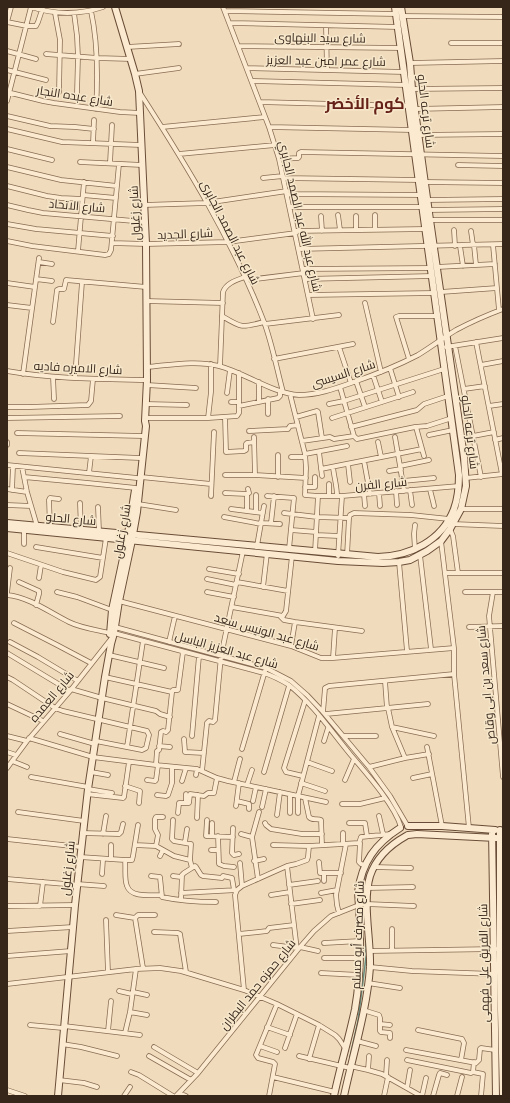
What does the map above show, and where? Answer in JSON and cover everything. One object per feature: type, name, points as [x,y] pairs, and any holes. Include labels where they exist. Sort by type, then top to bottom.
[{"type":"street","points":[[11,7],[7,22],[27,26],[36,26],[43,9]]},
{"type":"street","points":[[7,101],[8,92],[20,55],[31,7],[55,13],[74,13],[91,11],[103,7]]},
{"type":"street","name":"شارع زغلول","points":[[112,636],[112,610],[138,504],[140,458],[145,420],[147,383],[146,244],[139,91],[115,7]]},
{"type":"street","name":"شارع ترعه الحلو","points":[[395,7],[399,15],[410,63],[418,135],[418,155]]},
{"type":"street","name":"شارع ترعه الحلو","points":[[130,537],[268,554],[383,564],[399,562],[420,555],[431,549],[441,540],[461,509],[465,494],[466,478],[459,443],[453,430],[444,369],[437,316],[437,292],[431,247],[430,220],[422,195],[422,181],[412,130],[398,27],[399,15],[402,7]]},
{"type":"street","points":[[224,9],[503,17]]},
{"type":"street","name":"شارع عبد الله عبد الصمد الجابري","points":[[224,9],[252,80],[275,145],[287,192],[313,319]]},
{"type":"street","points":[[91,11],[97,58],[96,109]]},
{"type":"street","points":[[55,13],[60,40],[59,92]]},
{"type":"street","points":[[74,13],[78,57],[77,94]]},
{"type":"street","points":[[230,23],[398,27]]},
{"type":"street","points":[[326,26],[327,70]]},
{"type":"street","points":[[451,43],[503,43]]},
{"type":"street","points":[[127,48],[179,44]]},
{"type":"street","name":"شارع سيد البنهاوى","points":[[238,46],[401,48]]},
{"type":"street","points":[[7,51],[36,59]]},
{"type":"street","points":[[46,54],[131,59]]},
{"type":"street","points":[[410,63],[503,61]]},
{"type":"street","points":[[135,74],[179,68]]},
{"type":"street","name":"شارع عمر امين عبد العزيز","points":[[247,68],[404,72]]},
{"type":"street","points":[[7,70],[46,80]]},
{"type":"street","points":[[252,80],[406,85]]},
{"type":"street","points":[[412,89],[503,88]]},
{"type":"street","name":"شارع عبد الصمد الجابرى","points":[[139,91],[179,154],[228,242],[246,278],[264,323],[282,392]]},
{"type":"street","name":"شارع عبده النجار","points":[[8,92],[43,101],[120,112],[140,113]]},
{"type":"street","points":[[260,102],[409,106]]},
{"type":"street","points":[[415,109],[503,107]]},
{"type":"street","points":[[7,116],[50,126],[94,128]]},
{"type":"street","points":[[162,127],[265,117]]},
{"type":"street","points":[[93,143],[94,120]]},
{"type":"street","points":[[110,163],[112,125]]},
{"type":"street","points":[[269,127],[412,130]]},
{"type":"street","points":[[7,129],[67,143],[141,144]]},
{"type":"street","points":[[418,135],[503,134]]},
{"type":"street","points":[[179,154],[275,145]]},
{"type":"street","points":[[7,149],[52,160]]},
{"type":"street","points":[[279,159],[298,158],[299,153],[301,152],[503,156]]},
{"type":"street","points":[[80,162],[142,165]]},
{"type":"street","points":[[7,241],[32,246],[107,255],[111,252],[119,164]]},
{"type":"street","points":[[458,165],[503,166]]},
{"type":"street","points":[[7,167],[51,178],[117,186]]},
{"type":"street","points":[[263,178],[283,177],[503,183]]},
{"type":"street","name":"شارع ترعه الحلو","points":[[422,181],[428,200],[426,209],[426,229],[431,247]]},
{"type":"street","points":[[78,251],[84,182]]},
{"type":"street","points":[[7,186],[47,196],[116,198]]},
{"type":"street","points":[[144,205],[206,203],[287,192],[422,195]]},
{"type":"street","points":[[428,200],[503,199]]},
{"type":"street","name":"شارع الاتحاد","points":[[7,205],[43,213],[114,218],[145,222]]},
{"type":"street","points":[[290,207],[503,209]]},
{"type":"street","points":[[338,215],[340,230]]},
{"type":"street","points":[[375,215],[375,230]]},
{"type":"street","points":[[321,216],[322,231]]},
{"type":"street","points":[[356,216],[356,230]]},
{"type":"street","points":[[430,220],[503,220]]},
{"type":"street","points":[[7,224],[36,229],[113,236]]},
{"type":"street","name":"شارع الجديد","points":[[112,243],[146,244],[228,242],[295,232],[426,229]]},
{"type":"street","points":[[454,230],[463,266]]},
{"type":"street","points":[[471,231],[476,265]]},
{"type":"street","points":[[299,249],[431,247],[503,244]]},
{"type":"street","points":[[493,245],[497,288],[501,310]]},
{"type":"street","points":[[23,374],[39,260],[52,264]]},
{"type":"street","points":[[220,366],[223,292],[225,287],[246,278],[303,271],[495,264]]},
{"type":"street","name":"شارع ترعه الحلو","points":[[130,537],[257,546],[378,558],[390,557],[415,550],[434,538],[442,529],[451,524],[458,498],[459,443],[452,346],[447,336],[432,276],[434,267]]},
{"type":"street","points":[[305,279],[432,276]]},
{"type":"street","points":[[36,279],[52,281]]},
{"type":"street","points":[[53,322],[57,290],[64,289],[66,280],[146,287]]},
{"type":"street","points":[[75,378],[82,282]]},
{"type":"street","points":[[7,283],[35,287]]},
{"type":"street","points":[[308,295],[437,292],[497,288]]},
{"type":"street","points":[[146,301],[223,303]]},
{"type":"street","points":[[365,303],[381,372]]},
{"type":"street","points":[[7,305],[32,308]]},
{"type":"street","name":"شارع السيسى","points":[[147,367],[191,363],[211,364],[239,373],[282,392],[290,394],[310,394],[340,387],[381,372],[409,359],[458,330],[501,310]]},
{"type":"street","points":[[222,316],[239,326],[249,326],[339,315]]},
{"type":"street","points":[[409,359],[396,317],[437,316]]},
{"type":"street","points":[[442,348],[503,338]]},
{"type":"street","points":[[466,478],[502,474],[476,342]]},
{"type":"street","points":[[274,359],[353,344]]},
{"type":"street","points":[[452,346],[464,389],[481,477]]},
{"type":"street","points":[[339,347],[351,383]]},
{"type":"street","points":[[481,365],[503,361]]},
{"type":"street","points":[[208,418],[211,392],[211,364]]},
{"type":"street","points":[[390,368],[400,397]]},
{"type":"street","points":[[329,404],[344,401],[444,369]]},
{"type":"street","points":[[227,393],[230,370]]},
{"type":"street","name":"شارع الاميره فاديه","points":[[7,372],[196,388]]},
{"type":"street","points":[[145,420],[238,416],[239,373]]},
{"type":"street","points":[[373,375],[382,402]]},
{"type":"street","points":[[53,377],[54,399]]},
{"type":"street","points":[[7,407],[30,408],[88,405],[91,401],[92,379]]},
{"type":"street","points":[[356,381],[365,407]]},
{"type":"street","points":[[259,382],[259,402]]},
{"type":"street","points":[[464,389],[485,386]]},
{"type":"street","points":[[340,387],[354,436],[358,439],[416,426],[427,426],[452,418]]},
{"type":"street","points":[[231,402],[239,404],[259,402],[278,398],[282,392]]},
{"type":"street","points":[[332,418],[413,392]]},
{"type":"street","points":[[290,394],[305,456],[305,487],[315,487],[315,478]]},
{"type":"street","points":[[351,427],[417,410],[424,404],[448,396]]},
{"type":"street","points":[[268,399],[268,414]]},
{"type":"street","points":[[146,404],[188,405]]},
{"type":"street","points":[[488,406],[503,404]]},
{"type":"street","points":[[296,416],[317,411],[322,438]]},
{"type":"street","points":[[7,418],[120,416]]},
{"type":"street","points":[[225,417],[225,451],[244,451],[246,449],[247,442],[254,440],[255,475]]},
{"type":"street","name":"شارع زغلول","points":[[58,1096],[80,847],[105,677],[130,537],[146,426],[145,420]]},
{"type":"street","points":[[248,431],[288,429],[290,426],[298,425]]},
{"type":"street","points":[[416,426],[424,456]]},
{"type":"street","points":[[429,435],[453,430]]},
{"type":"street","points":[[17,432],[142,436]]},
{"type":"street","points":[[211,496],[214,432]]},
{"type":"street","points":[[473,436],[494,432]]},
{"type":"street","points":[[302,441],[331,437],[334,439],[354,436]]},
{"type":"street","points":[[395,438],[404,491]]},
{"type":"street","points":[[495,440],[503,438]]},
{"type":"street","points":[[378,442],[381,457]]},
{"type":"street","points":[[291,457],[305,456],[347,446]]},
{"type":"street","points":[[321,469],[422,449]]},
{"type":"street","points":[[319,452],[322,476]]},
{"type":"street","points":[[19,453],[140,458]]},
{"type":"street","points":[[278,455],[278,477]]},
{"type":"street","points":[[89,473],[91,456]]},
{"type":"street","points":[[364,460],[370,494]]},
{"type":"street","points":[[389,471],[430,460]]},
{"type":"street","points":[[348,464],[350,482]]},
{"type":"street","points":[[7,465],[211,484]]},
{"type":"street","points":[[13,466],[9,490],[27,492]]},
{"type":"street","points":[[22,467],[27,492],[37,526]]},
{"type":"street","points":[[333,467],[339,496],[340,536],[338,561]]},
{"type":"street","points":[[225,476],[255,475],[306,478]]},
{"type":"street","points":[[24,477],[136,488]]},
{"type":"street","points":[[403,481],[434,478]]},
{"type":"street","points":[[329,484],[330,496]]},
{"type":"street","name":"شارع الفرن","points":[[305,487],[305,495],[339,496],[459,486]]},
{"type":"street","points":[[247,511],[248,489]]},
{"type":"street","points":[[430,489],[434,506]]},
{"type":"street","points":[[410,490],[412,505]]},
{"type":"street","points":[[396,491],[397,505]]},
{"type":"street","points":[[225,493],[247,494]]},
{"type":"street","points":[[379,493],[380,506]]},
{"type":"street","points":[[364,494],[365,506]]},
{"type":"street","points":[[256,495],[256,512]]},
{"type":"street","points":[[266,496],[294,498],[289,549]]},
{"type":"street","points":[[271,524],[274,496]]},
{"type":"street","points":[[315,552],[318,496]]},
{"type":"street","points":[[50,527],[49,500],[50,498],[59,499]]},
{"type":"street","points":[[80,503],[81,530]]},
{"type":"street","points":[[138,504],[176,510]]},
{"type":"street","points":[[7,505],[31,506]]},
{"type":"street","points":[[257,546],[264,506]]},
{"type":"street","points":[[98,507],[99,531]]},
{"type":"street","points":[[231,509],[263,512]]},
{"type":"street","points":[[461,509],[503,509]]},
{"type":"street","points":[[284,513],[340,518],[350,516],[354,513],[411,516],[451,524],[503,526]]},
{"type":"street","points":[[347,555],[350,516]]},
{"type":"street","points":[[224,517],[262,524],[280,524]]},
{"type":"street","name":"شارع الحلو","points":[[7,523],[81,530],[106,538],[130,537]]},
{"type":"street","points":[[451,524],[458,572]]},
{"type":"street","points":[[415,526],[415,550]]},
{"type":"street","name":"شارع الحلو","points":[[7,528],[91,533],[99,531],[130,537]]},
{"type":"street","points":[[24,530],[24,544]]},
{"type":"street","points":[[291,530],[340,536]]},
{"type":"street","points":[[7,553],[41,565],[98,580],[100,577],[106,538]]},
{"type":"street","points":[[441,540],[454,641],[454,674],[469,828]]},
{"type":"street","points":[[36,547],[103,558]]},
{"type":"street","points":[[196,775],[204,753],[208,722],[213,722],[215,720],[221,656],[244,551]]},
{"type":"street","points":[[263,587],[268,554]]},
{"type":"street","points":[[420,555],[431,649]]},
{"type":"street","points":[[280,616],[282,616],[286,611],[292,556]]},
{"type":"street","points":[[399,562],[407,652]]},
{"type":"street","points":[[39,578],[41,565]]},
{"type":"street","points":[[10,568],[7,594],[36,604],[70,623],[112,636]]},
{"type":"street","points":[[209,569],[239,574]]},
{"type":"street","points":[[445,572],[503,573]]},
{"type":"street","points":[[208,579],[288,591]]},
{"type":"street","points":[[19,582],[39,591],[36,604]]},
{"type":"street","points":[[57,592],[77,597],[112,610]]},
{"type":"street","points":[[207,592],[234,597]]},
{"type":"street","points":[[465,592],[503,592]]},
{"type":"street","name":"شارع سعد بن ابى وقاص","points":[[493,592],[489,616],[501,740],[503,777]]},
{"type":"street","name":"شارع عبد الونيس سعد","points":[[119,601],[291,646],[321,658],[454,648]]},
{"type":"street","points":[[232,606],[280,616],[284,620],[362,631]]},
{"type":"street","points":[[169,642],[175,616]]},
{"type":"street","points":[[291,646],[295,622]]},
{"type":"street","points":[[14,623],[91,663]]},
{"type":"street","points":[[469,627],[503,626]]},
{"type":"street","points":[[333,658],[335,628]]},
{"type":"street","name":"شارع عبد العزيز الباسل","points":[[112,636],[143,641],[199,656],[265,670],[289,686],[319,716],[385,798],[404,827]]},
{"type":"street","name":"شارع عبد العزيز الباسل","points":[[112,636],[169,642],[265,670],[291,681],[324,713],[368,767],[390,796],[404,827]]},
{"type":"street","name":"شارع العمده","points":[[7,768],[28,739],[78,681],[112,636]]},
{"type":"street","points":[[128,747],[143,641]]},
{"type":"street","points":[[10,642],[38,656],[78,681]]},
{"type":"street","points":[[105,677],[172,692],[174,690],[178,690],[183,652]]},
{"type":"street","points":[[7,654],[70,690],[134,705],[156,711],[170,717]]},
{"type":"street","points":[[109,655],[164,668]]},
{"type":"street","points":[[192,736],[199,656]]},
{"type":"street","points":[[242,749],[265,670]]},
{"type":"street","points":[[428,704],[324,713],[325,691],[327,686],[454,674]]},
{"type":"street","points":[[7,678],[13,680],[55,708],[99,720],[145,730],[149,735],[146,748],[142,750],[95,743],[60,734]]},
{"type":"street","points":[[384,681],[392,727],[405,758]]},
{"type":"street","points":[[264,772],[289,686]]},
{"type":"street","points":[[147,780],[156,780],[157,751],[159,750],[161,732],[167,732],[168,730],[172,692]]},
{"type":"street","points":[[303,776],[286,772],[284,768],[305,701]]},
{"type":"street","points":[[7,704],[42,722]]},
{"type":"street","points":[[298,813],[298,796],[319,716]]},
{"type":"street","points":[[392,727],[434,736]]},
{"type":"street","points":[[324,741],[328,728]]},
{"type":"street","points":[[7,736],[28,739],[93,757],[199,770],[217,778],[326,802]]},
{"type":"street","points":[[343,736],[376,736]]},
{"type":"street","points":[[184,739],[185,752],[204,753]]},
{"type":"street","points":[[159,746],[170,748]]},
{"type":"street","points":[[427,747],[442,826]]},
{"type":"street","points":[[7,752],[16,755]]},
{"type":"street","points":[[368,767],[428,754]]},
{"type":"street","points":[[240,759],[236,803],[249,804],[249,810]]},
{"type":"street","points":[[345,780],[354,759]]},
{"type":"street","points":[[12,761],[27,767]]},
{"type":"street","points":[[31,777],[122,798],[124,796],[129,762]]},
{"type":"street","points":[[307,762],[332,771]]},
{"type":"street","points":[[157,795],[168,795],[172,783],[172,767]]},
{"type":"street","points":[[182,781],[186,768]]},
{"type":"street","points":[[247,785],[252,770]]},
{"type":"street","points":[[91,772],[108,775]]},
{"type":"street","points":[[413,778],[432,774]]},
{"type":"street","points":[[178,814],[179,803],[189,802],[190,794],[204,796],[208,793],[214,793],[217,778]]},
{"type":"street","points":[[302,783],[325,791]]},
{"type":"street","points":[[125,786],[140,791],[139,803]]},
{"type":"street","points":[[253,801],[256,787]]},
{"type":"street","points":[[262,807],[266,789]]},
{"type":"street","points":[[88,790],[112,793]]},
{"type":"street","points":[[277,815],[280,792]]},
{"type":"street","points":[[186,794],[186,803]]},
{"type":"street","points":[[197,818],[198,795]]},
{"type":"street","points":[[290,795],[290,813]]},
{"type":"street","points":[[305,798],[309,818],[319,819],[321,822],[322,845]]},
{"type":"street","points":[[342,804],[360,804],[385,798]]},
{"type":"street","points":[[18,812],[84,821]]},
{"type":"street","points":[[258,879],[254,861],[252,837],[259,812]]},
{"type":"street","points":[[102,834],[106,816]]},
{"type":"street","points":[[379,816],[383,834]]},
{"type":"street","points":[[156,846],[158,834],[155,829],[155,819],[156,817],[164,817]]},
{"type":"street","points":[[174,820],[172,839],[174,841],[191,844],[190,860],[192,868]]},
{"type":"street","points":[[207,820],[207,836],[233,837]]},
{"type":"street","points":[[149,823],[155,823]]},
{"type":"street","points":[[212,823],[212,836]]},
{"type":"street","points":[[265,823],[271,829],[302,834],[322,834]]},
{"type":"street","points":[[350,823],[365,823],[367,836]]},
{"type":"street","points":[[82,833],[119,834],[123,824]]},
{"type":"street","points":[[80,856],[130,861],[133,858],[138,825]]},
{"type":"street","points":[[502,831],[442,826],[404,827],[400,831],[402,835],[407,836],[417,834],[502,839]]},
{"type":"street","points":[[404,827],[410,832],[407,836]]},
{"type":"street","name":"شارع مصرف أبو مسلم","points":[[334,1094],[355,1009],[360,958],[359,883],[365,865],[379,844],[404,827]]},
{"type":"street","points":[[233,828],[233,854],[239,854]]},
{"type":"street","points":[[185,842],[186,829]]},
{"type":"street","name":"شارع الفريق على فهمى","points":[[492,830],[497,949],[502,966],[503,1096]]},
{"type":"street","name":"شارع الفريق على فهمى","points":[[496,1096],[494,974],[497,949],[502,927],[502,831]]},
{"type":"street","points":[[241,834],[252,837]]},
{"type":"street","points":[[339,913],[336,900],[345,844],[343,834]]},
{"type":"street","points":[[365,865],[359,862],[361,837],[392,834]]},
{"type":"street","points":[[218,836],[219,864],[234,867]]},
{"type":"street","name":"شارع مصرف أبو مسلم","points":[[344,1096],[363,1010],[370,967],[367,904],[370,877],[379,859],[388,849],[398,840],[407,836]]},
{"type":"street","points":[[7,838],[80,847]]},
{"type":"street","points":[[273,845],[310,846],[360,842]]},
{"type":"street","points":[[111,845],[111,859]]},
{"type":"street","points":[[135,845],[156,846],[178,858],[190,860]]},
{"type":"street","points":[[181,893],[238,888],[286,866],[306,860],[310,846]]},
{"type":"street","points":[[160,856],[163,850]]},
{"type":"street","points":[[211,850],[218,850]]},
{"type":"street","points":[[102,874],[103,858]]},
{"type":"street","points":[[254,861],[264,859]]},
{"type":"street","points":[[125,860],[126,885],[133,893],[161,895],[163,898],[181,899],[189,902],[216,902]]},
{"type":"street","points":[[319,862],[319,873],[341,873]]},
{"type":"street","points":[[240,863],[238,888],[235,895],[244,990]]},
{"type":"street","points":[[181,899],[182,874],[195,866],[203,876],[222,878],[224,876],[232,878],[238,888]]},
{"type":"street","points":[[224,866],[224,876]]},
{"type":"street","points":[[286,866],[298,948]]},
{"type":"street","points":[[374,867],[412,868]]},
{"type":"street","points":[[324,873],[324,881]]},
{"type":"street","points":[[151,876],[160,877],[161,895]]},
{"type":"street","points":[[173,876],[182,877]]},
{"type":"street","points":[[7,879],[104,886]]},
{"type":"street","points":[[289,885],[318,881]]},
{"type":"street","points":[[40,906],[43,882]]},
{"type":"street","points":[[368,888],[414,887]]},
{"type":"street","points":[[321,893],[337,890]]},
{"type":"street","points":[[271,894],[290,892]]},
{"type":"street","points":[[173,893],[173,899]]},
{"type":"street","points":[[291,904],[320,900]]},
{"type":"street","name":"شارع حمزه حمد البطران","points":[[178,1095],[260,997],[298,948],[331,916],[359,905],[367,904],[414,906]]},
{"type":"street","points":[[7,906],[74,905]]},
{"type":"street","points":[[116,915],[135,918],[138,915],[155,915]]},
{"type":"street","points":[[135,918],[143,968]]},
{"type":"street","points":[[106,920],[108,972]]},
{"type":"street","points":[[239,934],[267,931],[269,928],[294,925]]},
{"type":"street","points":[[7,931],[73,927]]},
{"type":"street","points":[[392,929],[392,950]]},
{"type":"street","points":[[154,932],[180,934],[186,972]]},
{"type":"street","points":[[324,943],[360,941]]},
{"type":"street","points":[[273,945],[318,951]]},
{"type":"street","points":[[370,951],[497,949]]},
{"type":"street","points":[[7,956],[71,951]]},
{"type":"street","points":[[324,958],[360,958]]},
{"type":"street","points":[[370,967],[412,971],[494,974]]},
{"type":"street","points":[[7,984],[143,968],[165,968],[186,972],[244,990],[277,1004],[319,1025],[339,1039],[345,1049]]},
{"type":"street","points":[[125,1033],[130,1012],[136,969]]},
{"type":"street","points":[[321,973],[359,975]]},
{"type":"street","points":[[368,983],[400,988]]},
{"type":"street","points":[[119,991],[147,995]]},
{"type":"street","points":[[108,1031],[111,1001]]},
{"type":"street","points":[[269,1096],[275,1063],[258,1058],[257,1053],[277,1004]]},
{"type":"street","points":[[363,1010],[379,1015],[380,1031],[390,1033],[390,1038]]},
{"type":"street","points":[[130,1012],[147,1015]]},
{"type":"street","points":[[286,1048],[297,1014]]},
{"type":"street","points":[[380,1024],[390,1024]]},
{"type":"street","points":[[30,1025],[140,1035]]},
{"type":"street","points":[[309,1059],[319,1025]]},
{"type":"street","points":[[267,1027],[290,1035]]},
{"type":"street","points":[[418,1030],[462,1039],[464,1043],[461,1060]]},
{"type":"street","points":[[347,1041],[376,1046]]},
{"type":"street","points":[[62,1044],[87,1048],[117,1056]]},
{"type":"street","points":[[260,1046],[277,1052]]},
{"type":"street","points":[[154,1047],[198,1072]]},
{"type":"street","points":[[406,1050],[478,1062],[479,1050],[481,1048],[502,1049]]},
{"type":"street","points":[[149,1056],[191,1080]]},
{"type":"street","points":[[299,1056],[340,1066],[368,1070],[387,1077],[422,1096],[426,1078]]},
{"type":"street","points":[[368,1056],[368,1070]]},
{"type":"street","points":[[384,1096],[387,1077],[387,1060]]},
{"type":"street","points":[[407,1060],[483,1074],[481,1096]]},
{"type":"street","points":[[473,1072],[474,1062]]},
{"type":"street","points":[[407,1088],[410,1070]]},
{"type":"street","points":[[131,1072],[139,1075],[173,1096]]},
{"type":"street","points":[[433,1096],[438,1075],[440,1073],[447,1075]]},
{"type":"street","points":[[273,1077],[334,1094]]},
{"type":"street","points":[[457,1096],[462,1077]]},
{"type":"street","points":[[59,1080],[84,1083],[97,1088]]},
{"type":"street","points":[[124,1096],[130,1088]]},
{"type":"street","points":[[7,1090],[25,1096]]},
{"type":"street","points":[[178,1095],[186,1096]]},
{"type":"waterway","points":[[350,1057],[358,1021],[366,957],[366,944]]},
{"type":"district","name":"كوم الأخضر","points":[[365,102]]}]
